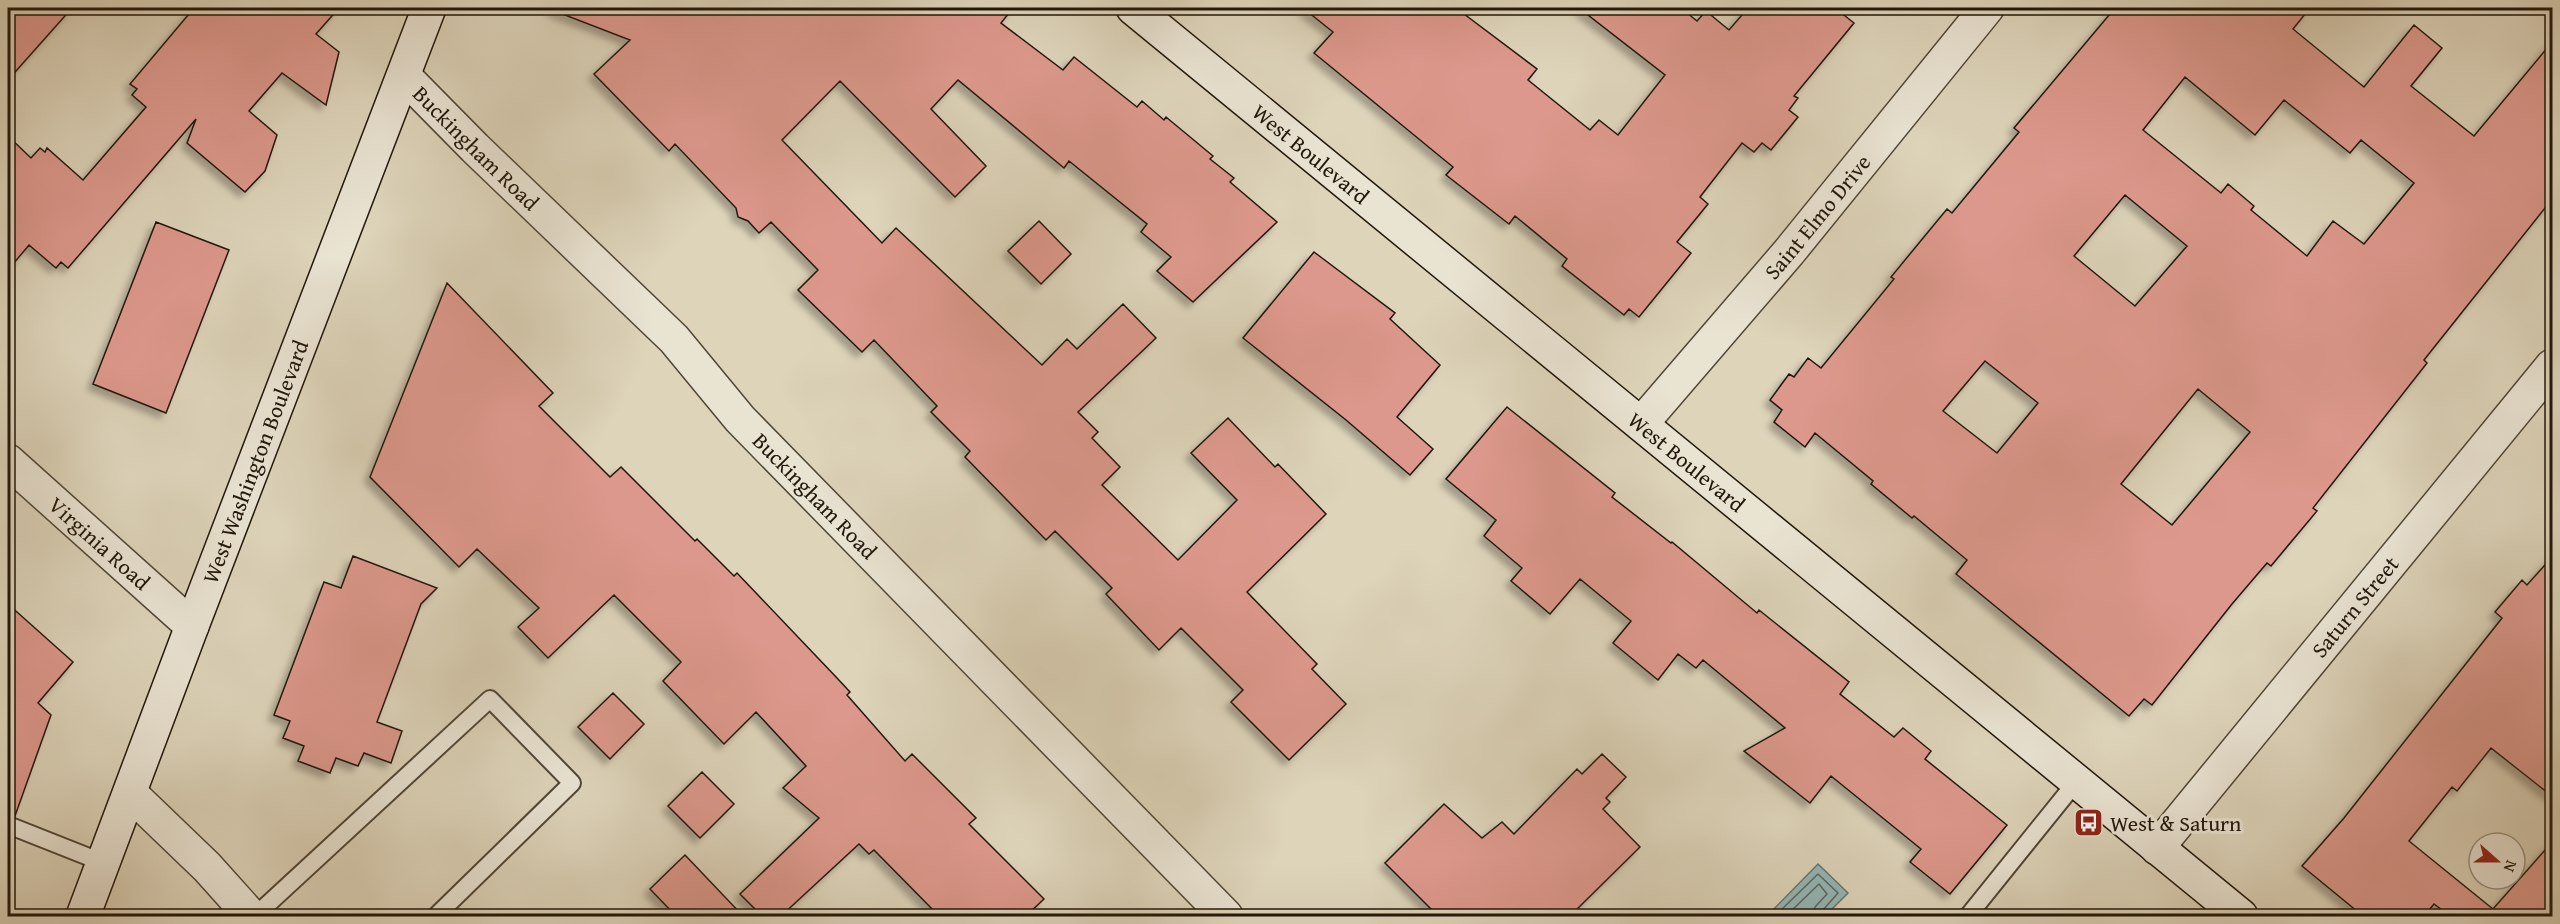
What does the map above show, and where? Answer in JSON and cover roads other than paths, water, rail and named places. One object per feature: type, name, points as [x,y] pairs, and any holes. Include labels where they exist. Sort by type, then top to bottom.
[{"type":"street","name":"West Washington Boulevard","points":[[83,916],[429,8]]},
{"type":"street","name":"West Boulevard","points":[[1133,8],[2241,916]]},
{"type":"street","name":"Saint Elmo Drive","points":[[1641,424],[1789,252],[1987,8]]},
{"type":"street","name":"Buckingham Road","points":[[404,76],[475,148],[674,339],[740,418],[1226,916]]},
{"type":"street","name":"Saturn Street","points":[[2157,848],[2553,366]]},
{"type":"street","name":"Virginia Road","points":[[8,461],[192,626]]},
{"type":"street","points":[[130,793],[207,867],[253,916]]},
{"type":"lane","points":[[253,916],[490,699],[572,783],[436,916]]},
{"type":"lane","points":[[1968,916],[2034,831],[2076,782]]},
{"type":"lane","points":[[8,825],[104,862]]},
{"type":"water","points":[[1818,864],[1848,893],[1825,916],[1767,916]]},
{"type":"place","name":"West & Saturn","points":[[2089,823]]}]
